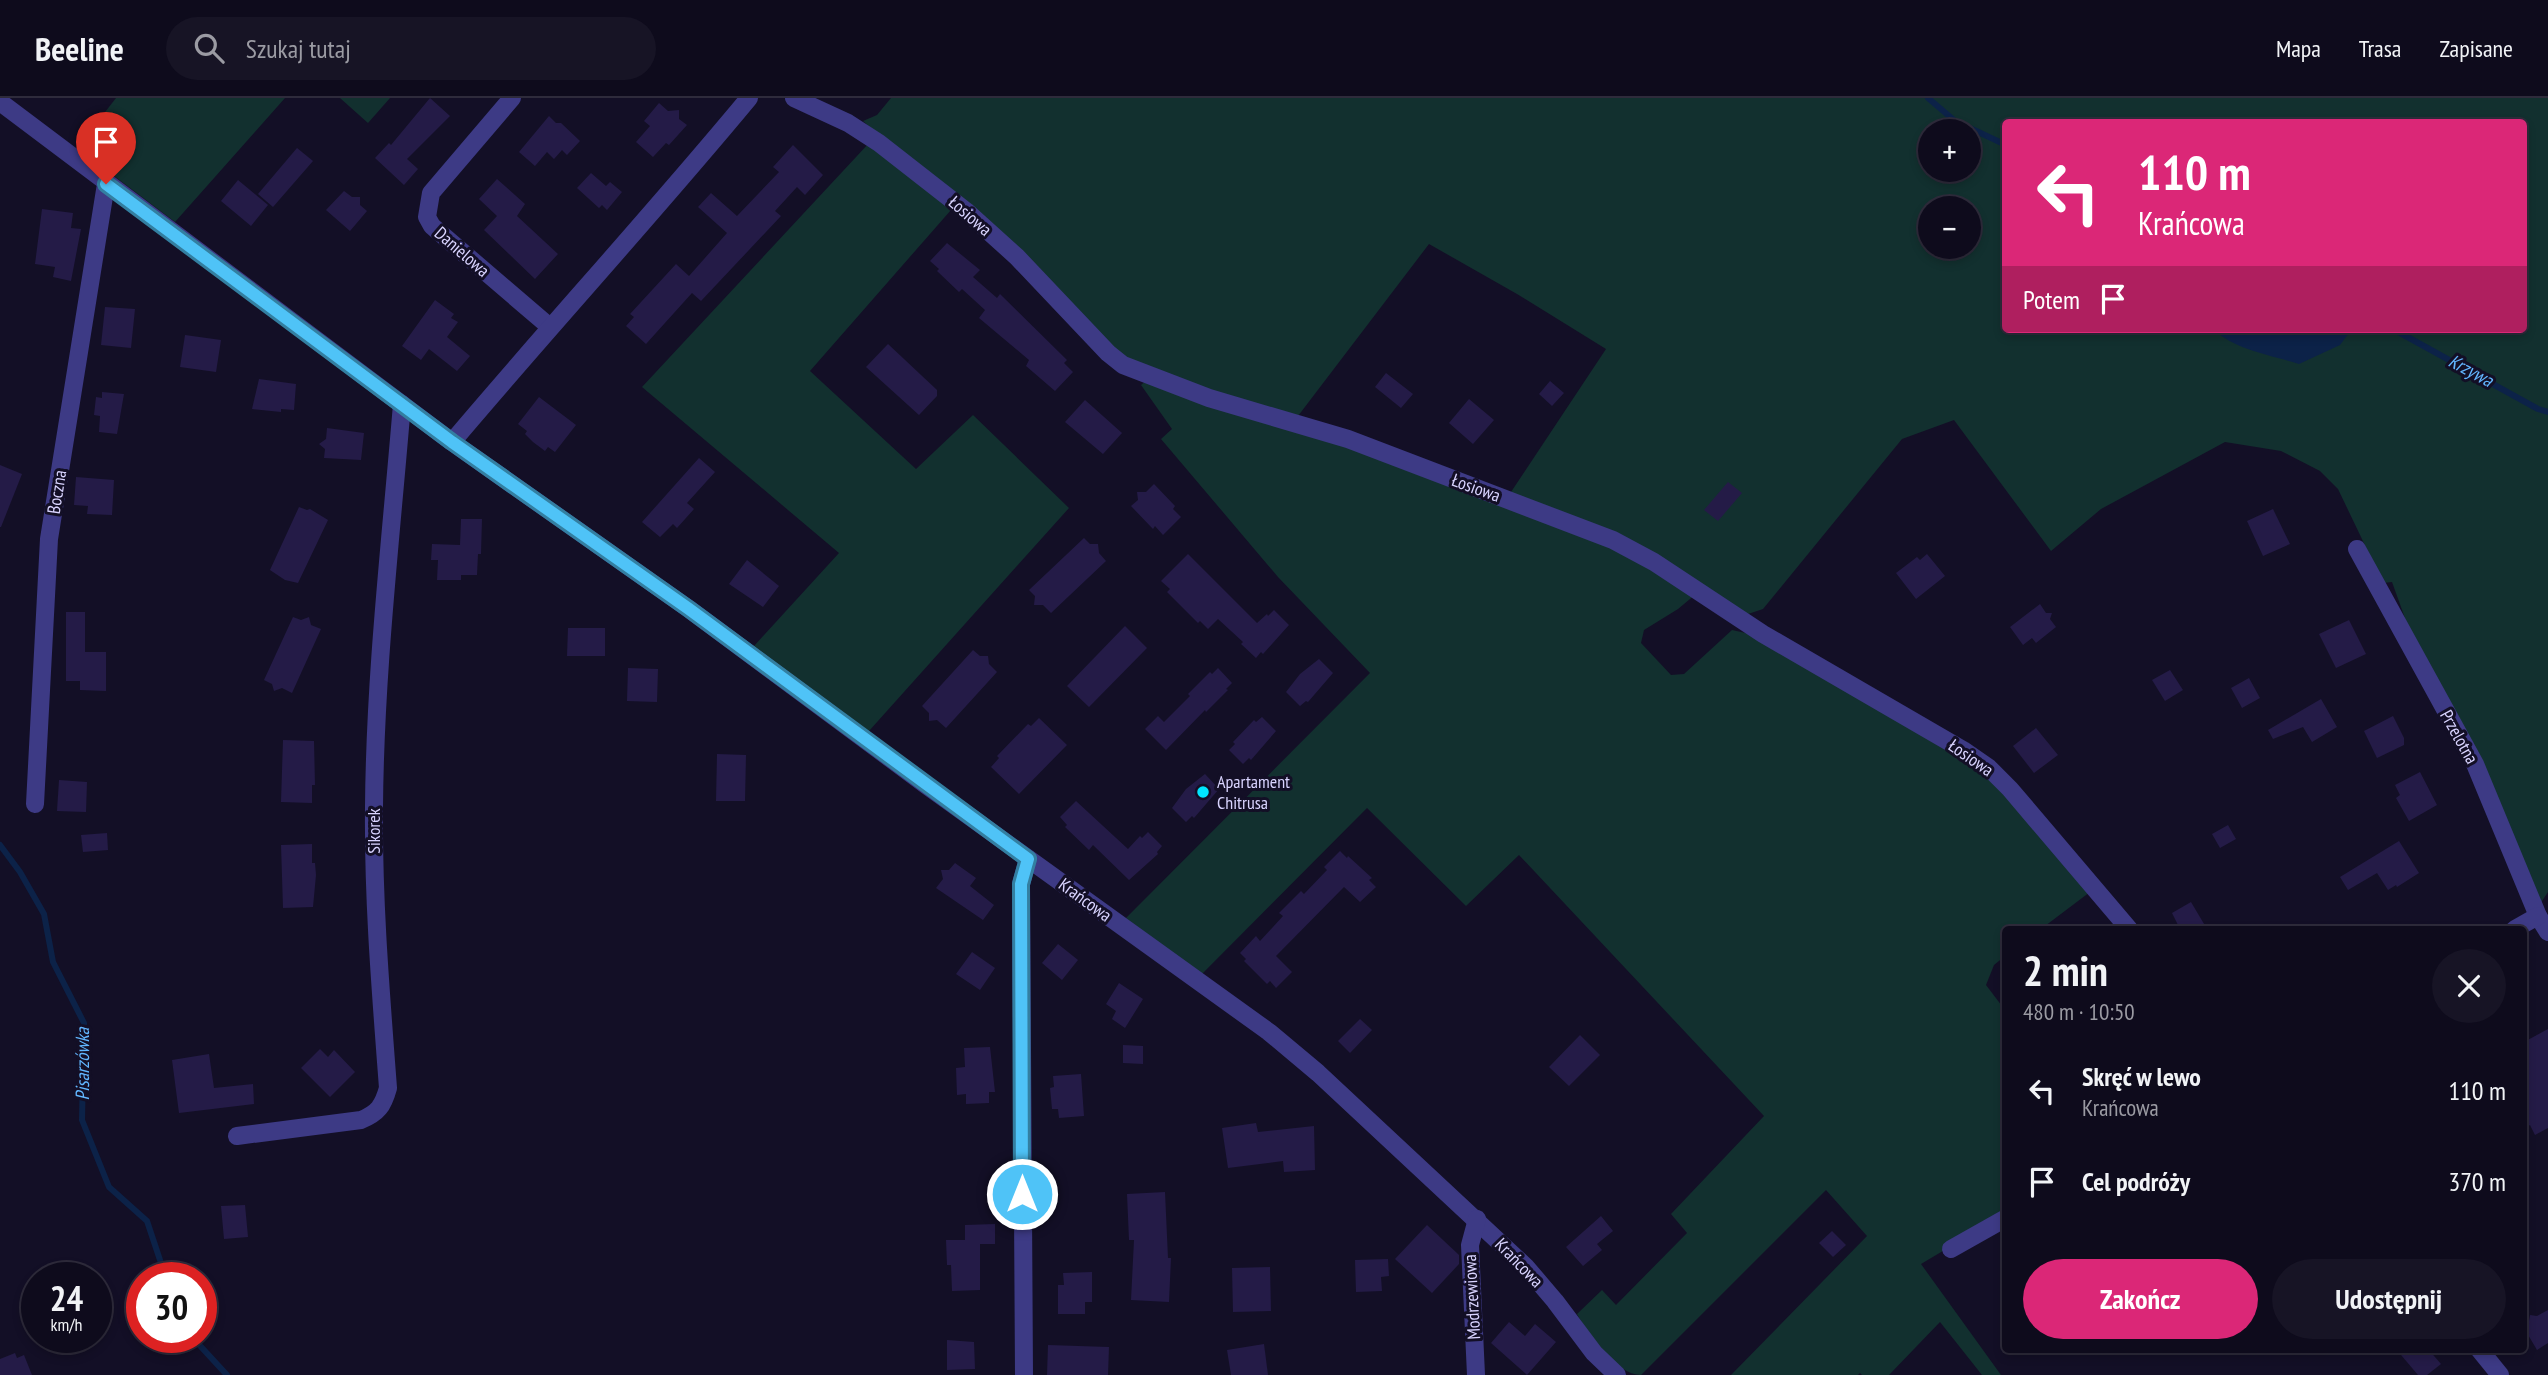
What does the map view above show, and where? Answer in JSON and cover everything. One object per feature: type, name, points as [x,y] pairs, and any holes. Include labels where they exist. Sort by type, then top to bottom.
[{"type":"street","name":"Danielowa","points":[[512,98],[431,193],[427,217],[432,226],[550,327]]},
{"type":"street","points":[[452,442],[550,327],[654,212],[749,98]]},
{"type":"street","name":"Łosiowa","points":[[794,98],[848,123],[879,143],[966,211],[1017,257],[1108,353],[1123,365],[1209,398],[1348,439],[1614,540],[1654,562],[1763,634],[1963,750],[1989,768],[2010,789],[2126,926]]},
{"type":"street","name":"Krańcowa","points":[[0,102],[452,442],[689,609],[1028,859],[1269,1032],[1318,1073],[1477,1219],[1525,1267],[1555,1301],[1594,1353],[1617,1375]]},
{"type":"street","name":"Boczna","points":[[36,804],[49,539],[106,184]]},
{"type":"street","name":"Sikorek","points":[[237,1136],[361,1120],[374,1114],[384,1104],[388,1088],[375,921],[374,806],[381,662],[402,404]]},
{"type":"street","name":"Przelotna","points":[[2357,549],[2475,764],[2548,932]]},
{"type":"street","points":[[1024,1375],[1021,884],[1028,859]]},
{"type":"street","points":[[2521,926],[2539,916]]},
{"type":"street","name":"Modrzewiowa","points":[[1476,1375],[1470,1245],[1477,1219]]},
{"type":"street","points":[[1951,1249],[2002,1220]]},
{"type":"street","points":[[2482,1353],[2500,1375]]},
{"type":"green space","points":[[116,98],[285,98],[175,222],[77,148]]},
{"type":"green space","points":[[340,98],[390,98],[368,123]]},
{"type":"green space","points":[[891,98],[2548,98],[2548,892],[2540,904],[2415,646],[2392,582],[2383,583],[2338,489],[2320,471],[2281,451],[2225,442],[2101,509],[2051,551],[1954,420],[1902,439],[1763,609],[1742,616],[1509,495],[1606,349],[1429,244],[1295,420],[1131,361],[1110,346],[863,121],[877,115]]},
{"type":"green space","points":[[870,142],[951,210],[810,371],[916,469],[973,415],[1069,508],[869,731],[754,646],[839,553],[642,387]]},
{"type":"green space","points":[[1147,380],[1346,446],[1610,544],[1696,594],[1644,630],[1641,643],[1671,675],[1684,674],[1732,630],[1759,636],[1983,773],[2005,793],[2090,892],[2045,926],[2002,926],[2002,958],[1994,965],[1986,985],[2002,1006],[2002,1216],[1921,1264],[2001,1375],[1982,1375],[1940,1322],[1889,1375],[1731,1375],[1867,1236],[1826,1190],[1641,1375],[1622,1368],[1604,1352],[1577,1314],[1602,1290],[1616,1305],[1687,1233],[1671,1214],[1764,1116],[1519,855],[1466,906],[1367,808],[1201,975],[1126,918],[1370,673],[1278,577],[1161,439],[1172,429],[1141,385]]},
{"type":"water","points":[[2218,333],[2349,333],[2340,345],[2299,364],[2242,347]]},
{"type":"building","points":[[430,98],[450,116],[407,159],[418,169],[404,185],[375,158],[389,143],[391,145]]},
{"type":"building","points":[[659,103],[668,111],[679,110],[679,119],[687,125],[669,145],[666,143],[653,157],[636,142],[650,126],[644,121]]},
{"type":"building","points":[[549,116],[580,141],[567,155],[562,150],[554,159],[547,152],[535,166],[519,152]]},
{"type":"building","points":[[793,145],[823,175],[805,195],[797,187],[775,211],[781,216],[701,301],[692,293],[646,344],[626,326],[634,317],[630,314],[676,264],[689,276],[727,233],[698,207],[711,193],[737,216],[779,172],[773,167]]},
{"type":"building","points":[[297,148],[313,161],[273,207],[258,194]]},
{"type":"building","points":[[591,173],[606,186],[610,182],[622,192],[607,210],[602,205],[599,208],[577,188]]},
{"type":"building","points":[[497,179],[525,204],[517,216],[558,254],[535,279],[484,230],[497,216],[479,199]]},
{"type":"building","points":[[238,180],[268,205],[251,226],[221,201]]},
{"type":"building","points":[[344,191],[352,197],[360,197],[360,205],[367,211],[350,231],[326,210]]},
{"type":"building","points":[[42,209],[73,213],[71,228],[81,229],[71,281],[53,277],[55,267],[35,264]]},
{"type":"building","points":[[947,243],[980,270],[973,277],[997,298],[1000,294],[1067,360],[1064,363],[1073,372],[1055,391],[1026,366],[1029,360],[979,318],[985,310],[962,289],[959,292],[937,271],[939,269],[930,261]]},
{"type":"building","points":[[435,300],[454,314],[451,318],[458,322],[447,337],[470,356],[457,371],[429,349],[421,360],[402,346]]},
{"type":"building","points":[[105,307],[135,309],[131,348],[101,345]]},
{"type":"building","points":[[185,335],[221,340],[216,372],[180,367]]},
{"type":"building","points":[[888,344],[937,390],[937,396],[919,415],[866,367]]},
{"type":"building","points":[[1386,373],[1413,394],[1401,408],[1375,387]]},
{"type":"building","points":[[259,379],[296,384],[294,410],[281,409],[281,412],[252,409]]},
{"type":"building","points":[[1550,381],[1564,393],[1552,406],[1539,394]]},
{"type":"building","points":[[102,392],[124,394],[117,434],[99,432],[100,416],[94,415],[96,397],[102,398]]},
{"type":"building","points":[[539,397],[576,425],[555,452],[548,447],[545,451],[533,442],[525,434],[527,431],[518,424]]},
{"type":"building","points":[[1469,399],[1494,420],[1473,444],[1449,423]]},
{"type":"building","points":[[1085,400],[1122,433],[1103,454],[1065,422]]},
{"type":"building","points":[[327,428],[364,433],[361,460],[324,458],[325,449],[319,444],[326,439]]},
{"type":"building","points":[[699,458],[715,472],[687,503],[694,509],[677,528],[673,524],[660,537],[642,522]]},
{"type":"building","points":[[0,465],[22,474],[1,527],[0,527]]},
{"type":"building","points":[[76,477],[114,480],[112,515],[87,514],[88,506],[74,505]]},
{"type":"building","points":[[1728,482],[1742,493],[1718,521],[1704,510]]},
{"type":"building","points":[[1154,484],[1175,506],[1173,509],[1181,517],[1163,535],[1155,526],[1153,529],[1131,506],[1138,500],[1137,492],[1146,492]]},
{"type":"building","points":[[299,507],[310,509],[328,520],[298,583],[285,580],[270,570]]},
{"type":"building","points":[[2273,509],[2290,544],[2263,556],[2247,521]]},
{"type":"building","points":[[461,519],[482,519],[481,554],[478,554],[477,575],[461,575],[461,580],[437,580],[438,560],[431,560],[432,544],[460,545]]},
{"type":"building","points":[[1084,538],[1090,544],[1098,544],[1099,553],[1106,561],[1051,613],[1043,605],[1034,605],[1035,596],[1029,590]]},
{"type":"building","points":[[1188,554],[1257,623],[1274,610],[1289,625],[1263,654],[1261,652],[1256,658],[1218,619],[1208,629],[1200,621],[1198,623],[1167,592],[1170,589],[1161,581]]},
{"type":"building","points":[[1927,554],[1945,576],[1916,599],[1896,573],[1917,557],[1920,560]]},
{"type":"building","points":[[747,560],[779,586],[763,607],[729,584]]},
{"type":"building","points":[[2040,604],[2046,613],[2052,613],[2050,619],[2056,627],[2036,643],[2032,638],[2023,645],[2010,627]]},
{"type":"building","points":[[66,612],[85,612],[85,652],[106,652],[106,691],[80,690],[80,681],[66,681]]},
{"type":"building","points":[[293,617],[301,620],[309,617],[311,625],[321,629],[292,693],[282,688],[274,691],[272,684],[264,680]]},
{"type":"building","points":[[2349,620],[2366,654],[2336,668],[2319,634]]},
{"type":"building","points":[[1125,626],[1147,648],[1089,707],[1067,686]]},
{"type":"building","points":[[568,628],[605,628],[605,656],[567,656]]},
{"type":"building","points":[[973,650],[980,656],[988,656],[989,664],[997,672],[946,728],[937,720],[929,721],[929,713],[922,706]]},
{"type":"building","points":[[1319,659],[1333,673],[1308,702],[1300,706],[1286,692],[1300,674]]},
{"type":"building","points":[[628,668],[658,669],[657,702],[627,701]]},
{"type":"building","points":[[1218,668],[1232,683],[1226,689],[1228,690],[1166,750],[1145,729],[1158,716],[1164,722],[1210,672],[1212,674]]},
{"type":"building","points":[[2170,670],[2183,690],[2165,701],[2152,680]]},
{"type":"building","points":[[2249,678],[2260,698],[2242,708],[2231,688]]},
{"type":"building","points":[[2321,699],[2337,727],[2312,742],[2303,727],[2273,739],[2268,730]]},
{"type":"building","points":[[2393,716],[2404,738],[2404,745],[2377,758],[2364,731]]},
{"type":"building","points":[[1262,717],[1276,731],[1251,760],[1249,758],[1243,764],[1229,750],[1254,720],[1256,722]]},
{"type":"building","points":[[1039,718],[1067,745],[1019,794],[991,767],[999,758],[997,756],[1028,724],[1031,726]]},
{"type":"building","points":[[2036,728],[2058,755],[2034,773],[2013,746]]},
{"type":"building","points":[[283,740],[314,741],[315,785],[312,785],[312,803],[281,802]]},
{"type":"building","points":[[717,754],[746,755],[745,801],[716,801]]},
{"type":"building","points":[[2420,772],[2437,805],[2409,821],[2396,798],[2400,795],[2395,785]]},
{"type":"building","points":[[1205,774],[1219,789],[1194,818],[1192,816],[1186,822],[1172,808],[1186,789]]},
{"type":"building","points":[[59,780],[87,782],[86,812],[57,811]]},
{"type":"building","points":[[1076,801],[1128,849],[1140,836],[1142,838],[1148,832],[1162,846],[1158,854],[1129,880],[1093,845],[1089,850],[1065,827],[1067,825],[1060,817]]},
{"type":"building","points":[[2228,825],[2236,839],[2220,848],[2212,834]]},
{"type":"building","points":[[107,833],[108,850],[83,852],[81,835]]},
{"type":"building","points":[[2399,841],[2419,873],[2388,890],[2377,873],[2348,890],[2340,877]]},
{"type":"building","points":[[312,844],[312,863],[315,863],[316,875],[313,907],[283,908],[281,845]]},
{"type":"building","points":[[1340,851],[1372,878],[1369,880],[1376,887],[1360,902],[1344,887],[1276,956],[1292,972],[1276,988],[1270,981],[1267,984],[1244,961],[1246,959],[1240,953],[1256,936],[1260,941],[1283,916],[1279,913],[1301,891],[1304,894],[1327,870],[1324,867]]},
{"type":"building","points":[[955,863],[976,878],[970,886],[994,905],[983,920],[936,888],[943,879],[941,870],[949,870]]},
{"type":"building","points":[[2191,902],[2205,926],[2178,926],[2172,913]]},
{"type":"building","points":[[1058,944],[1078,960],[1062,980],[1042,963]]},
{"type":"building","points":[[972,952],[995,968],[980,990],[956,974]]},
{"type":"building","points":[[1119,983],[1143,999],[1125,1028],[1112,1019],[1116,1011],[1106,1004]]},
{"type":"building","points":[[1360,1019],[1372,1030],[1350,1053],[1338,1041]]},
{"type":"building","points":[[2548,1029],[2548,1128],[2535,1135],[2530,1125],[2527,1127],[2527,1040]]},
{"type":"building","points":[[1580,1035],[1600,1055],[1569,1086],[1549,1067]]},
{"type":"building","points":[[1123,1045],[1143,1046],[1143,1064],[1123,1063]]},
{"type":"building","points":[[990,1047],[995,1092],[989,1092],[989,1103],[966,1104],[966,1094],[957,1095],[956,1068],[965,1067],[964,1048]]},
{"type":"building","points":[[320,1049],[328,1057],[334,1050],[355,1072],[330,1097],[301,1068]]},
{"type":"building","points":[[209,1054],[214,1088],[253,1084],[254,1104],[179,1113],[172,1060]]},
{"type":"building","points":[[1081,1074],[1084,1116],[1059,1118],[1058,1109],[1052,1109],[1050,1088],[1054,1087],[1053,1076]]},
{"type":"building","points":[[1256,1123],[1258,1132],[1314,1126],[1315,1170],[1284,1172],[1283,1161],[1228,1168],[1222,1128]]},
{"type":"building","points":[[1165,1192],[1168,1258],[1171,1258],[1169,1302],[1131,1300],[1134,1240],[1129,1240],[1127,1194]]},
{"type":"building","points":[[245,1205],[248,1237],[224,1239],[221,1206]]},
{"type":"building","points":[[1601,1216],[1613,1231],[1597,1244],[1602,1250],[1583,1266],[1566,1247]]},
{"type":"building","points":[[995,1224],[995,1244],[980,1244],[980,1290],[952,1291],[946,1240],[965,1240],[965,1225]]},
{"type":"building","points":[[1427,1225],[1459,1255],[1459,1264],[1432,1293],[1395,1259]]},
{"type":"building","points":[[1832,1231],[1846,1245],[1833,1257],[1819,1243]]},
{"type":"building","points":[[1388,1259],[1389,1276],[1381,1277],[1382,1291],[1356,1292],[1355,1260]]},
{"type":"building","points":[[1270,1267],[1271,1311],[1233,1312],[1232,1268]]},
{"type":"building","points":[[1092,1272],[1092,1302],[1085,1302],[1085,1314],[1058,1314],[1058,1285],[1064,1285],[1063,1273]]},
{"type":"building","points":[[2548,1310],[2548,1343],[2537,1350],[2527,1333],[2527,1322],[2530,1315],[2537,1316]]},
{"type":"building","points":[[1509,1322],[1525,1336],[1535,1324],[1556,1342],[1527,1375],[1491,1343]]},
{"type":"building","points":[[947,1340],[974,1342],[975,1369],[947,1370]]},
{"type":"building","points":[[1264,1344],[1268,1375],[1231,1375],[1227,1350]]},
{"type":"building","points":[[1048,1345],[1109,1347],[1108,1375],[1047,1375]]},
{"type":"building","points":[[15,1353],[17,1358],[24,1355],[32,1375],[0,1375],[0,1359]]},
{"type":"building","points":[[2399,1353],[2431,1353],[2441,1364],[2427,1375],[2418,1375]]},
{"type":"waterway","name":"Krzywa","points":[[1928,98],[1955,121],[2002,143]]},
{"type":"waterway","name":"Krzywa","points":[[2400,333],[2548,412]]},
{"type":"waterway","name":"Pisarzówka","points":[[0,845],[20,872],[44,914],[53,962],[84,1023],[82,1120],[109,1187],[147,1221],[161,1262]]},
{"type":"waterway","name":"Pisarzówka","points":[[207,1353],[227,1375]]},
{"type":"place","name":"Apartament Chitrusa","points":[[1203,792]]},
{"type":"route","points":[[106,184],[452,442],[689,609],[1028,859],[1021,884],[1022,1194]]}]
